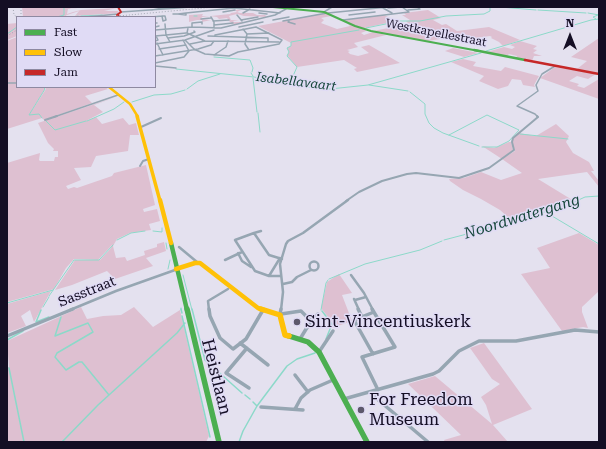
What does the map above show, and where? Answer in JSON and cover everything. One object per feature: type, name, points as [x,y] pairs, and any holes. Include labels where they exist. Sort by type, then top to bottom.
[{"type":"street","points":[[118,7],[119,15]]},
{"type":"street","points":[[151,7],[192,7]]},
{"type":"street","points":[[196,7],[204,7]]},
{"type":"street","name":"Westkapellestraat","points":[[274,7],[286,9],[312,9],[326,13],[360,28],[376,32],[599,74]]},
{"type":"street","points":[[326,13],[332,7]]},
{"type":"street","points":[[384,8],[388,7]]},
{"type":"street","points":[[283,21],[326,13],[371,9],[402,7],[407,10],[424,9]]},
{"type":"street","points":[[151,11],[156,8]]},
{"type":"street","points":[[98,16],[119,15],[168,8]]},
{"type":"street","points":[[384,8],[392,14]]},
{"type":"street","points":[[173,14],[250,9],[280,13]]},
{"type":"street","points":[[243,13],[250,9]]},
{"type":"street","points":[[192,27],[221,28],[237,25],[268,17],[280,13],[286,9]]},
{"type":"street","points":[[371,9],[380,16]]},
{"type":"street","points":[[221,10],[224,14]]},
{"type":"street","points":[[223,12],[235,10]]},
{"type":"street","points":[[343,20],[409,12],[407,10]]},
{"type":"street","points":[[208,11],[213,21],[214,28]]},
{"type":"street","points":[[351,11],[356,14]]},
{"type":"street","points":[[259,13],[266,14],[270,12]]},
{"type":"street","points":[[349,15],[375,12]]},
{"type":"street","points":[[286,15],[293,18]]},
{"type":"street","points":[[156,17],[162,16],[165,16],[166,20],[163,20],[162,16]]},
{"type":"street","points":[[201,19],[211,16]]},
{"type":"street","points":[[237,16],[246,23]]},
{"type":"street","points":[[241,20],[258,17]]},
{"type":"street","points":[[268,17],[274,20],[289,17]]},
{"type":"street","points":[[213,21],[229,20]]},
{"type":"street","points":[[289,20],[288,22],[295,24]]},
{"type":"street","points":[[203,27],[202,32],[216,36],[262,23],[258,21]]},
{"type":"street","points":[[192,27],[192,23],[202,22],[202,24]]},
{"type":"street","points":[[163,55],[156,44],[184,40],[207,33],[214,28],[232,23]]},
{"type":"street","points":[[165,24],[166,35],[170,42]]},
{"type":"street","points":[[237,25],[247,34],[269,33]]},
{"type":"street","points":[[156,30],[192,27],[214,28]]},
{"type":"street","points":[[184,40],[196,50],[203,53],[229,56],[279,44],[282,39],[256,27],[241,28]]},
{"type":"street","points":[[187,33],[188,28]]},
{"type":"street","points":[[156,36],[190,34],[195,32],[194,31]]},
{"type":"street","points":[[228,32],[231,36]]},
{"type":"street","points":[[168,38],[187,33],[205,41]]},
{"type":"street","points":[[247,34],[244,41],[246,47],[250,50]]},
{"type":"street","points":[[208,36],[262,37],[269,38],[268,41]]},
{"type":"street","points":[[156,56],[208,47],[215,42],[216,36]]},
{"type":"street","points":[[214,55],[226,47],[231,36]]},
{"type":"street","points":[[184,40],[189,51]]},
{"type":"street","points":[[190,44],[205,41],[279,42]]},
{"type":"street","points":[[159,49],[186,45]]},
{"type":"street","points":[[156,64],[184,57],[189,51]]},
{"type":"street","points":[[156,64],[176,68]]},
{"type":"street","points":[[269,276],[281,258],[288,241],[303,233],[359,192],[370,186],[412,173],[424,173],[449,178],[464,177],[489,168],[514,150],[512,140],[538,116],[517,106],[538,91],[536,85],[542,74],[555,66]]},
{"type":"street","name":"Heistlaan","points":[[110,88],[118,96],[128,102],[135,110],[141,127],[219,442]]},
{"type":"street","points":[[45,120],[118,96]]},
{"type":"street","points":[[141,127],[161,118]]},
{"type":"street","points":[[140,166],[143,161],[149,159]]},
{"type":"street","points":[[253,268],[235,240],[261,230]]},
{"type":"street","points":[[254,233],[270,255],[281,258]]},
{"type":"street","points":[[179,247],[197,262],[202,263],[258,308],[280,315],[301,311],[311,322]]},
{"type":"street","points":[[225,260],[242,252]]},
{"type":"street","points":[[238,253],[242,261],[262,275],[281,276]]},
{"type":"street","points":[[281,258],[280,268],[283,284],[280,315],[285,335],[300,338],[308,342],[319,352],[367,442]]},
{"type":"street","points":[[176,269],[197,262]]},
{"type":"street","name":"Sasstraat","points":[[7,336],[116,291],[176,269]]},
{"type":"street","points":[[283,284],[292,282],[297,277],[311,270]]},
{"type":"street","points":[[351,275],[366,297],[395,347],[362,357],[378,390]]},
{"type":"street","points":[[228,289],[208,301],[210,316],[220,338],[233,349],[246,339],[263,310]]},
{"type":"street","points":[[362,316],[355,300],[366,297]]},
{"type":"street","points":[[373,354],[354,320],[374,312]]},
{"type":"street","points":[[300,338],[318,314]]},
{"type":"street","points":[[344,399],[433,374],[439,371],[459,351],[479,341],[516,341],[575,330],[599,332]]},
{"type":"street","points":[[319,352],[333,331]]},
{"type":"street","points":[[240,343],[268,365]]},
{"type":"street","points":[[247,348],[226,373],[249,388]]},
{"type":"street","points":[[295,375],[308,392]]},
{"type":"street","points":[[295,409],[301,398],[308,392],[334,379]]},
{"type":"street","points":[[373,392],[376,398],[428,442]]},
{"type":"street","points":[[261,407],[303,410]]},
{"type":"shaded area","points":[[22,7],[71,7],[68,9],[67,14],[81,10],[117,8],[104,11],[118,11],[119,13],[75,16],[79,11],[66,16],[23,16]]},
{"type":"shaded area","points":[[428,10],[441,18],[433,20],[442,25],[446,24],[457,31],[489,27],[520,40],[503,46],[490,36],[467,39],[458,36],[428,41],[373,31],[409,24],[406,21],[410,20],[402,15],[406,15],[404,13]]},
{"type":"shaded area","points":[[237,12],[265,15],[267,17],[244,16],[237,14],[229,16],[231,20],[239,20],[233,21],[234,22],[244,22],[236,25],[230,22],[227,18],[219,19],[217,17],[209,16]]},
{"type":"shaded area","points":[[326,13],[331,16],[321,18],[324,20],[321,23],[337,29],[350,26],[344,20],[384,15],[396,21],[364,28],[366,31],[361,33],[364,35],[373,32],[386,35],[354,43],[358,47],[347,50],[350,51],[348,52],[350,54],[358,56],[369,53],[361,47],[369,45],[400,63],[357,72],[354,69],[357,68],[344,60],[297,67],[287,55],[289,52],[287,48],[291,46],[291,43],[258,26]]},
{"type":"shaded area","points":[[203,14],[202,16],[209,16],[202,17],[201,19],[211,20],[202,22],[202,20],[197,20],[189,22],[189,15]]},
{"type":"shaded area","points":[[16,23],[16,36],[7,40],[7,24]]},
{"type":"shaded area","points":[[16,37],[16,88],[45,89],[29,115],[46,89],[45,88],[108,89],[85,96],[92,103],[44,120],[42,118],[7,129],[7,41]]},
{"type":"shaded area","points":[[599,38],[599,73],[577,69],[587,61],[571,57]]},
{"type":"shaded area","points":[[520,41],[537,46],[533,49],[537,50],[533,53],[542,56],[534,56],[532,61],[516,58],[517,56],[509,54],[507,56],[487,52],[504,47],[512,49],[515,47],[510,45]]},
{"type":"shaded area","points":[[453,48],[478,53],[464,57],[445,51]]},
{"type":"shaded area","points":[[463,59],[476,62],[473,66],[501,71],[505,67],[539,76],[534,85],[535,87],[523,85],[521,80],[512,79],[508,86],[498,89],[479,81],[484,76],[451,62]]},
{"type":"shaded area","points":[[555,67],[596,74],[588,79],[577,76],[569,81],[579,84],[577,86],[584,88],[599,79],[599,99],[540,78]]},
{"type":"shaded area","points":[[116,97],[94,105],[103,112],[86,121],[96,117],[102,124],[123,118],[129,125],[136,123],[139,135],[130,135],[128,151],[96,156],[91,167],[74,168],[81,180],[66,186],[68,189],[74,187],[77,188],[112,176],[114,173],[146,165],[155,205],[143,209],[144,212],[157,209],[160,221],[149,224],[151,230],[130,233],[117,239],[113,246],[116,258],[125,257],[127,261],[145,255],[144,251],[157,247],[157,244],[164,242],[166,251],[146,258],[153,266],[115,279],[107,271],[55,290],[75,260],[98,260],[74,259],[66,268],[54,289],[7,302],[7,163],[40,153],[40,161],[54,161],[55,157],[58,157],[58,151],[53,151],[54,149],[48,143],[38,123]],"holes":[[[112,245],[100,260],[98,260]]]},
{"type":"shaded area","points":[[556,124],[569,136],[566,142],[573,153],[589,162],[594,171],[591,171],[599,181],[599,187],[587,172],[538,179],[574,201],[530,215],[510,219],[500,210],[463,190],[450,181],[449,179],[464,178],[481,172],[501,180],[522,173],[502,159],[515,151],[512,142],[513,139],[519,133],[536,136]]},
{"type":"shaded area","points":[[511,142],[513,150],[502,159],[482,146],[494,148]]},
{"type":"shaded area","points":[[579,233],[599,245],[599,291],[582,307],[582,312],[588,328],[583,327],[562,331],[521,274],[550,268],[537,248]]},
{"type":"shaded area","points":[[339,274],[352,293],[342,295],[352,321],[332,328],[332,322],[321,308],[327,282]]},
{"type":"shaded area","points":[[51,291],[34,322],[30,310],[21,316],[26,326],[7,333],[7,304]]},
{"type":"shaded area","points":[[81,307],[87,319],[121,315],[134,307],[153,327],[180,310],[209,436],[206,442],[7,442],[7,368],[9,367],[7,341]]},
{"type":"shaded area","points":[[484,343],[532,409],[493,425],[508,442],[445,442],[444,440],[461,435],[408,384],[435,376],[492,424],[486,405],[481,397],[500,384],[492,379],[470,348]]},
{"type":"waterway","points":[[60,16],[64,15],[64,7]]},
{"type":"waterway","points":[[366,28],[400,21],[420,21],[446,16],[484,14],[490,11],[490,7]]},
{"type":"waterway","points":[[500,7],[536,10]]},
{"type":"waterway","points":[[538,10],[586,13]]},
{"type":"waterway","points":[[588,13],[599,15]]},
{"type":"waterway","points":[[81,16],[102,15]]},
{"type":"waterway","name":"Isabellavaart","points":[[596,19],[593,17],[598,15]]},
{"type":"waterway","name":"Isabellavaart","points":[[486,51],[591,20],[599,19]]},
{"type":"waterway","points":[[7,34],[16,28]]},
{"type":"waterway","points":[[289,82],[297,67],[287,56],[289,52],[287,48],[291,46],[291,42],[359,30]]},
{"type":"waterway","name":"Isabellavaart","points":[[176,69],[254,77],[314,88],[330,89],[368,85],[481,53]]},
{"type":"waterway","points":[[214,57],[250,60],[253,68],[252,72]]},
{"type":"waterway","points":[[187,89],[198,81],[220,74]]},
{"type":"waterway","points":[[253,78],[257,112]]},
{"type":"waterway","points":[[369,85],[408,91]]},
{"type":"waterway","points":[[42,118],[39,114],[29,115],[45,89],[44,88]]},
{"type":"waterway","points":[[132,102],[154,95],[171,94],[185,90]]},
{"type":"waterway","points":[[410,92],[425,104],[425,114],[429,123],[434,128],[443,133],[479,146]]},
{"type":"waterway","points":[[87,121],[114,109],[124,102]]},
{"type":"waterway","points":[[258,113],[260,132]]},
{"type":"waterway","points":[[449,135],[487,115],[519,130],[509,141],[497,147],[482,147]]},
{"type":"waterway","points":[[46,121],[55,130],[86,121]]},
{"type":"waterway","points":[[520,134],[568,139]]},
{"type":"waterway","name":"Noordwatergang","points":[[444,240],[486,229],[508,220],[535,215],[572,203],[585,197],[599,196]]},
{"type":"waterway","points":[[547,213],[599,244]]},
{"type":"waterway","points":[[153,231],[162,232],[162,228]]},
{"type":"waterway","points":[[117,240],[131,233],[145,231]]},
{"type":"waterway","name":"Noordwatergang","points":[[329,279],[365,264],[420,250],[442,241]]},
{"type":"waterway","points":[[166,243],[167,249]]},
{"type":"waterway","points":[[49,296],[74,260],[99,260],[113,245]]},
{"type":"waterway","points":[[168,269],[170,260]]},
{"type":"waterway","points":[[183,275],[192,310]]},
{"type":"waterway","name":"Noordwatergang","points":[[321,310],[326,283],[328,280]]},
{"type":"waterway","points":[[7,303],[53,290]]},
{"type":"waterway","points":[[43,307],[49,297]]},
{"type":"waterway","points":[[181,309],[182,313]]},
{"type":"waterway","points":[[192,309],[205,360],[242,393]]},
{"type":"waterway","points":[[41,310],[36,322],[49,317]]},
{"type":"waterway","name":"Noordwatergang","points":[[322,311],[332,324],[326,339]]},
{"type":"waterway","points":[[182,316],[184,324]]},
{"type":"waterway","points":[[61,317],[55,336],[88,323],[93,332],[57,353],[55,357],[66,370],[79,362],[82,362],[109,395]]},
{"type":"waterway","points":[[109,395],[177,333],[184,324]]},
{"type":"waterway","points":[[184,324],[210,437]]},
{"type":"waterway","points":[[7,340],[23,331]]},
{"type":"waterway","name":"Noordwatergang","points":[[257,406],[287,366],[297,359],[315,353]]},
{"type":"waterway","points":[[9,368],[24,442]]},
{"type":"waterway","points":[[62,442],[109,395]]},
{"type":"waterway","points":[[245,395],[250,399]]},
{"type":"waterway","name":"Noordwatergang","points":[[253,402],[257,406]]},
{"type":"waterway","name":"Noordwatergang","points":[[239,442],[243,431],[257,406]]},
{"type":"railway","points":[[13,7],[14,15],[16,16]]},
{"type":"railway","points":[[21,7],[21,16]]},
{"type":"railway","points":[[119,16],[214,7]]},
{"type":"railway","points":[[7,36],[16,31]]},
{"type":"traffic: fast","points":[[273,7],[324,12],[355,26],[371,31],[525,60]]},
{"type":"traffic: fast","points":[[171,243],[219,442]]},
{"type":"traffic: fast","points":[[289,336],[308,342],[319,352],[367,442]]},
{"type":"traffic: slow","points":[[110,88],[130,104],[138,117],[171,243]]},
{"type":"traffic: slow","points":[[176,269],[195,263],[200,263],[258,308],[280,315],[285,335],[289,336]]},
{"type":"traffic: jam","points":[[118,7],[121,12],[117,15],[118,16]]},
{"type":"traffic: jam","points":[[525,60],[599,74]]},
{"type":"place","name":"Sint-Vincentiuskerk","points":[[297,322]]},
{"type":"place","name":"For Freedom Museum","points":[[361,410]]}]
